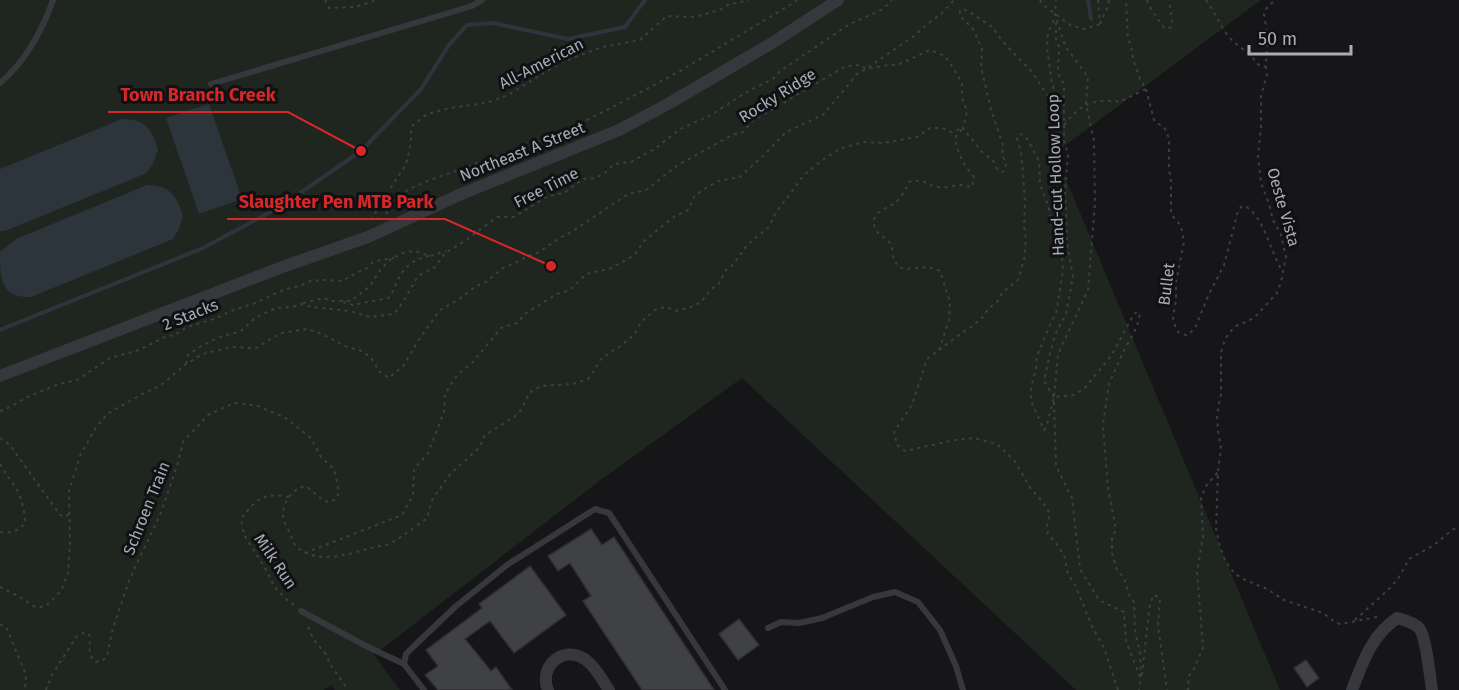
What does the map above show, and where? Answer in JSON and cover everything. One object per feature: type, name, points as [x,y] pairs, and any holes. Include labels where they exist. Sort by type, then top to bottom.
[{"type":"street","name":"Northeast A Street","points":[[0,376],[285,266],[368,237],[459,195],[619,130],[772,43],[838,0]]},
{"type":"street","points":[[1352,690],[1373,642],[1386,626],[1397,618],[1409,621],[1419,628],[1423,637],[1432,690]]},
{"type":"street","points":[[548,690],[546,675],[549,665],[555,659],[572,654],[585,659],[609,690]]},
{"type":"lane","points":[[0,83],[24,56],[38,33],[53,0]]},
{"type":"lane","points":[[211,84],[472,6],[482,0]]},
{"type":"lane","points":[[404,664],[406,654],[472,593],[507,565],[595,509],[609,513],[725,690]]},
{"type":"lane","points":[[768,628],[781,622],[799,623],[822,618],[873,597],[895,592],[918,602],[940,630],[956,666],[963,690]]},
{"type":"lane","points":[[301,611],[404,664],[424,690]]},
{"type":"path","points":[[325,0],[329,8],[355,7],[377,0]]},
{"type":"path","name":"All-American","points":[[377,221],[368,225],[406,165],[411,142],[411,127],[427,114],[486,103],[508,95],[562,62],[602,46],[640,40],[667,16],[695,17],[749,0]]},
{"type":"path","points":[[381,219],[394,201],[410,189],[554,136],[682,70],[798,0]]},
{"type":"path","name":"Free Time","points":[[186,364],[188,355],[198,348],[217,338],[240,331],[255,318],[276,308],[301,304],[370,316],[394,314],[418,276],[435,267],[445,253],[497,217],[514,217],[548,196],[564,193],[583,179],[596,178],[614,164],[631,162],[646,154],[680,129],[711,115],[750,90],[773,79],[779,72],[848,25],[883,9],[892,0]]},
{"type":"path","points":[[305,553],[402,515],[413,495],[414,469],[428,453],[444,412],[445,394],[457,375],[472,363],[501,328],[518,323],[526,313],[557,294],[570,290],[586,274],[612,268],[634,255],[645,240],[675,216],[687,210],[695,195],[718,181],[740,177],[786,132],[823,115],[858,73],[914,36],[954,0]]},
{"type":"path","points":[[1040,0],[1055,16],[1070,25],[1084,29],[1100,24],[1109,0]]},
{"type":"path","points":[[289,497],[284,508],[285,524],[296,546],[305,553],[322,557],[344,556],[391,543],[427,518],[432,500],[451,473],[479,448],[485,435],[514,417],[522,409],[529,393],[541,386],[573,384],[588,379],[600,360],[634,335],[641,322],[655,310],[666,307],[676,311],[702,301],[711,289],[718,285],[726,270],[733,265],[747,245],[769,226],[775,214],[804,175],[839,149],[863,142],[883,143],[917,137],[930,128],[942,128],[951,132],[963,128],[1002,172],[1005,170],[1006,162],[1002,155],[1004,145],[990,110],[981,67],[982,49],[973,29],[960,16],[960,10],[968,10],[992,27],[1032,72],[1050,99],[1055,99],[1057,94],[1052,86],[1047,47],[1048,33],[1055,16],[1056,0]]},
{"type":"path","points":[[1098,0],[1100,24]]},
{"type":"path","points":[[1064,125],[1077,110],[1086,104],[1096,101],[1115,100],[1119,102],[1146,89],[1140,79],[1128,39],[1126,0]]},
{"type":"path","points":[[1147,0],[1154,15],[1167,29],[1171,27],[1172,19],[1168,0]]},
{"type":"path","points":[[1206,0],[1227,35],[1236,45],[1252,56],[1256,64],[1266,67]]},
{"type":"path","name":"Oeste Vista","points":[[1275,0],[1264,14],[1267,33],[1267,74],[1261,96],[1258,156],[1261,183],[1273,220],[1281,235],[1286,257],[1277,293],[1267,306],[1229,333],[1221,352],[1221,394],[1217,415],[1221,448],[1216,529],[1223,554],[1234,573],[1267,588],[1284,600],[1323,613],[1335,622],[1345,624],[1352,621]]},
{"type":"path","points":[[1055,16],[1065,46],[1088,77],[1086,104],[1094,141],[1095,203],[1088,290],[1058,354],[1054,398],[1056,466],[1072,498],[1080,570],[1099,600],[1124,612],[1126,640],[1141,679]]},
{"type":"path","name":"Hand-cut Hollow Loop","points":[[1054,398],[1044,381],[1055,335],[1066,314],[1073,277],[1067,243],[1065,192],[1068,154],[1064,141],[1064,85],[1058,73],[1059,47],[1056,39],[1055,16]]},
{"type":"path","name":"Rocky Ridge","points":[[186,364],[202,354],[232,347],[256,348],[281,333],[307,329],[347,347],[362,351],[371,358],[380,372],[389,378],[404,365],[440,310],[486,282],[503,268],[539,252],[628,194],[646,190],[678,165],[732,135],[743,132],[751,122],[846,66],[861,65],[866,69],[889,64],[898,65],[930,50],[945,56],[962,83],[962,98],[967,111],[963,128],[955,138],[958,152],[966,168],[974,177],[972,187],[960,185],[939,188],[923,181],[909,182],[895,204],[879,212],[874,226],[891,244],[893,258],[898,267],[905,269],[929,267],[940,271],[950,302],[949,320],[938,351]]},
{"type":"path","name":"Bullet","points":[[1146,89],[1154,120],[1164,127],[1168,134],[1171,211],[1184,234],[1176,282],[1173,318],[1176,329],[1179,333],[1186,335],[1195,328],[1224,266],[1241,207],[1245,206],[1250,209],[1261,226],[1283,273]]},
{"type":"path","points":[[1054,398],[1044,430],[1030,401],[1031,388],[1037,356],[1056,314],[1063,270],[1062,256],[1051,224],[1050,208],[1040,184],[1039,161],[1026,137],[1021,134],[1017,138],[1023,173],[1026,239],[1024,260],[1018,280],[1004,292],[983,317],[927,359],[912,405],[894,432],[897,445],[905,451],[974,438],[997,444],[1014,460],[1031,489],[1050,514],[1048,534],[1064,555],[1068,574],[1104,648],[1118,690]]},
{"type":"path","name":"2 Stacks","points":[[0,411],[59,384],[77,380],[110,358],[139,350],[169,335],[173,336],[187,327],[214,319],[270,295],[310,281],[342,281],[366,269],[372,263],[394,258],[405,252],[415,251],[430,256]]},
{"type":"path","points":[[341,301],[353,305],[388,298],[392,295],[404,269],[417,259],[448,251]]},
{"type":"path","points":[[301,304],[324,298],[331,301],[351,301],[370,286],[381,269],[394,258]]},
{"type":"path","points":[[1054,398],[1073,395],[1084,389],[1111,356],[1134,314],[1137,312],[1140,314],[1137,326],[1109,383],[1103,425],[1108,488],[1116,530],[1112,537],[1112,553],[1117,570],[1124,578],[1134,602],[1141,679]]},
{"type":"path","points":[[0,587],[35,607],[48,604],[61,591],[68,573],[69,492],[80,456],[95,429],[107,414],[160,386],[186,364]]},
{"type":"path","name":"Schroen Train","points":[[46,690],[52,675],[76,637],[83,633],[90,636],[89,655],[93,661],[99,662],[107,656],[113,628],[130,578],[160,515],[183,442],[208,415],[234,403],[258,406],[284,417],[311,438],[321,457],[334,469],[339,491],[337,498],[331,502],[324,501],[306,486],[300,487],[289,497]]},
{"type":"path","points":[[0,438],[9,445],[60,515],[65,517],[70,513]]},
{"type":"path","points":[[0,464],[15,486],[25,513],[25,523],[19,529],[7,533],[0,531]]},
{"type":"path","points":[[1193,690],[1188,689],[1188,678],[1203,648],[1197,571],[1203,537],[1201,498],[1206,486],[1218,472]]},
{"type":"path","name":"Milk Run","points":[[289,497],[264,496],[251,505],[241,519],[244,535],[274,586],[301,611],[314,640],[348,690]]},
{"type":"path","points":[[1352,621],[1391,587],[1409,559],[1434,545],[1459,526]]},
{"type":"path","points":[[1140,690],[1150,603],[1154,596],[1160,598],[1158,625],[1167,690]]},
{"type":"path","points":[[1352,621],[1381,617]]},
{"type":"path","points":[[0,624],[7,629],[26,675],[25,690]]},
{"type":"shaded area","points":[[0,0],[1261,0],[1055,153],[1280,690],[1076,690],[742,378],[598,482],[374,655],[400,690],[335,690],[331,685],[324,690],[0,690]]},
{"type":"shaded area","points":[[209,104],[242,199],[199,214],[166,118]]},
{"type":"shaded area","points":[[122,119],[142,123],[153,136],[158,150],[147,173],[5,231],[0,231],[0,169]]},
{"type":"shaded area","points":[[147,185],[162,187],[178,202],[183,216],[173,239],[31,297],[13,294],[4,285],[0,270],[0,252],[16,239]]},
{"type":"building","points":[[591,529],[602,545],[614,537],[714,690],[642,690],[583,601],[591,596],[570,563],[558,571],[548,556]]},
{"type":"building","points":[[530,566],[566,615],[514,653],[490,621],[465,639],[491,671],[496,667],[512,690],[438,690],[425,675],[438,666],[426,650],[482,608],[479,604]]},
{"type":"building","points":[[739,619],[759,645],[738,660],[719,634]]},
{"type":"building","points":[[1306,660],[1319,678],[1307,687],[1294,668]]},
{"type":"waterway","points":[[0,330],[203,248],[280,207],[361,151],[421,89],[449,45],[467,25],[493,23],[568,39],[625,27],[645,0]]},
{"type":"waterway","points":[[1088,0],[1091,19]]},
{"type":"place","name":"Town Branch Creek","points":[[361,151]]},
{"type":"place","name":"Slaughter Pen MTB Park","points":[[551,266]]}]
